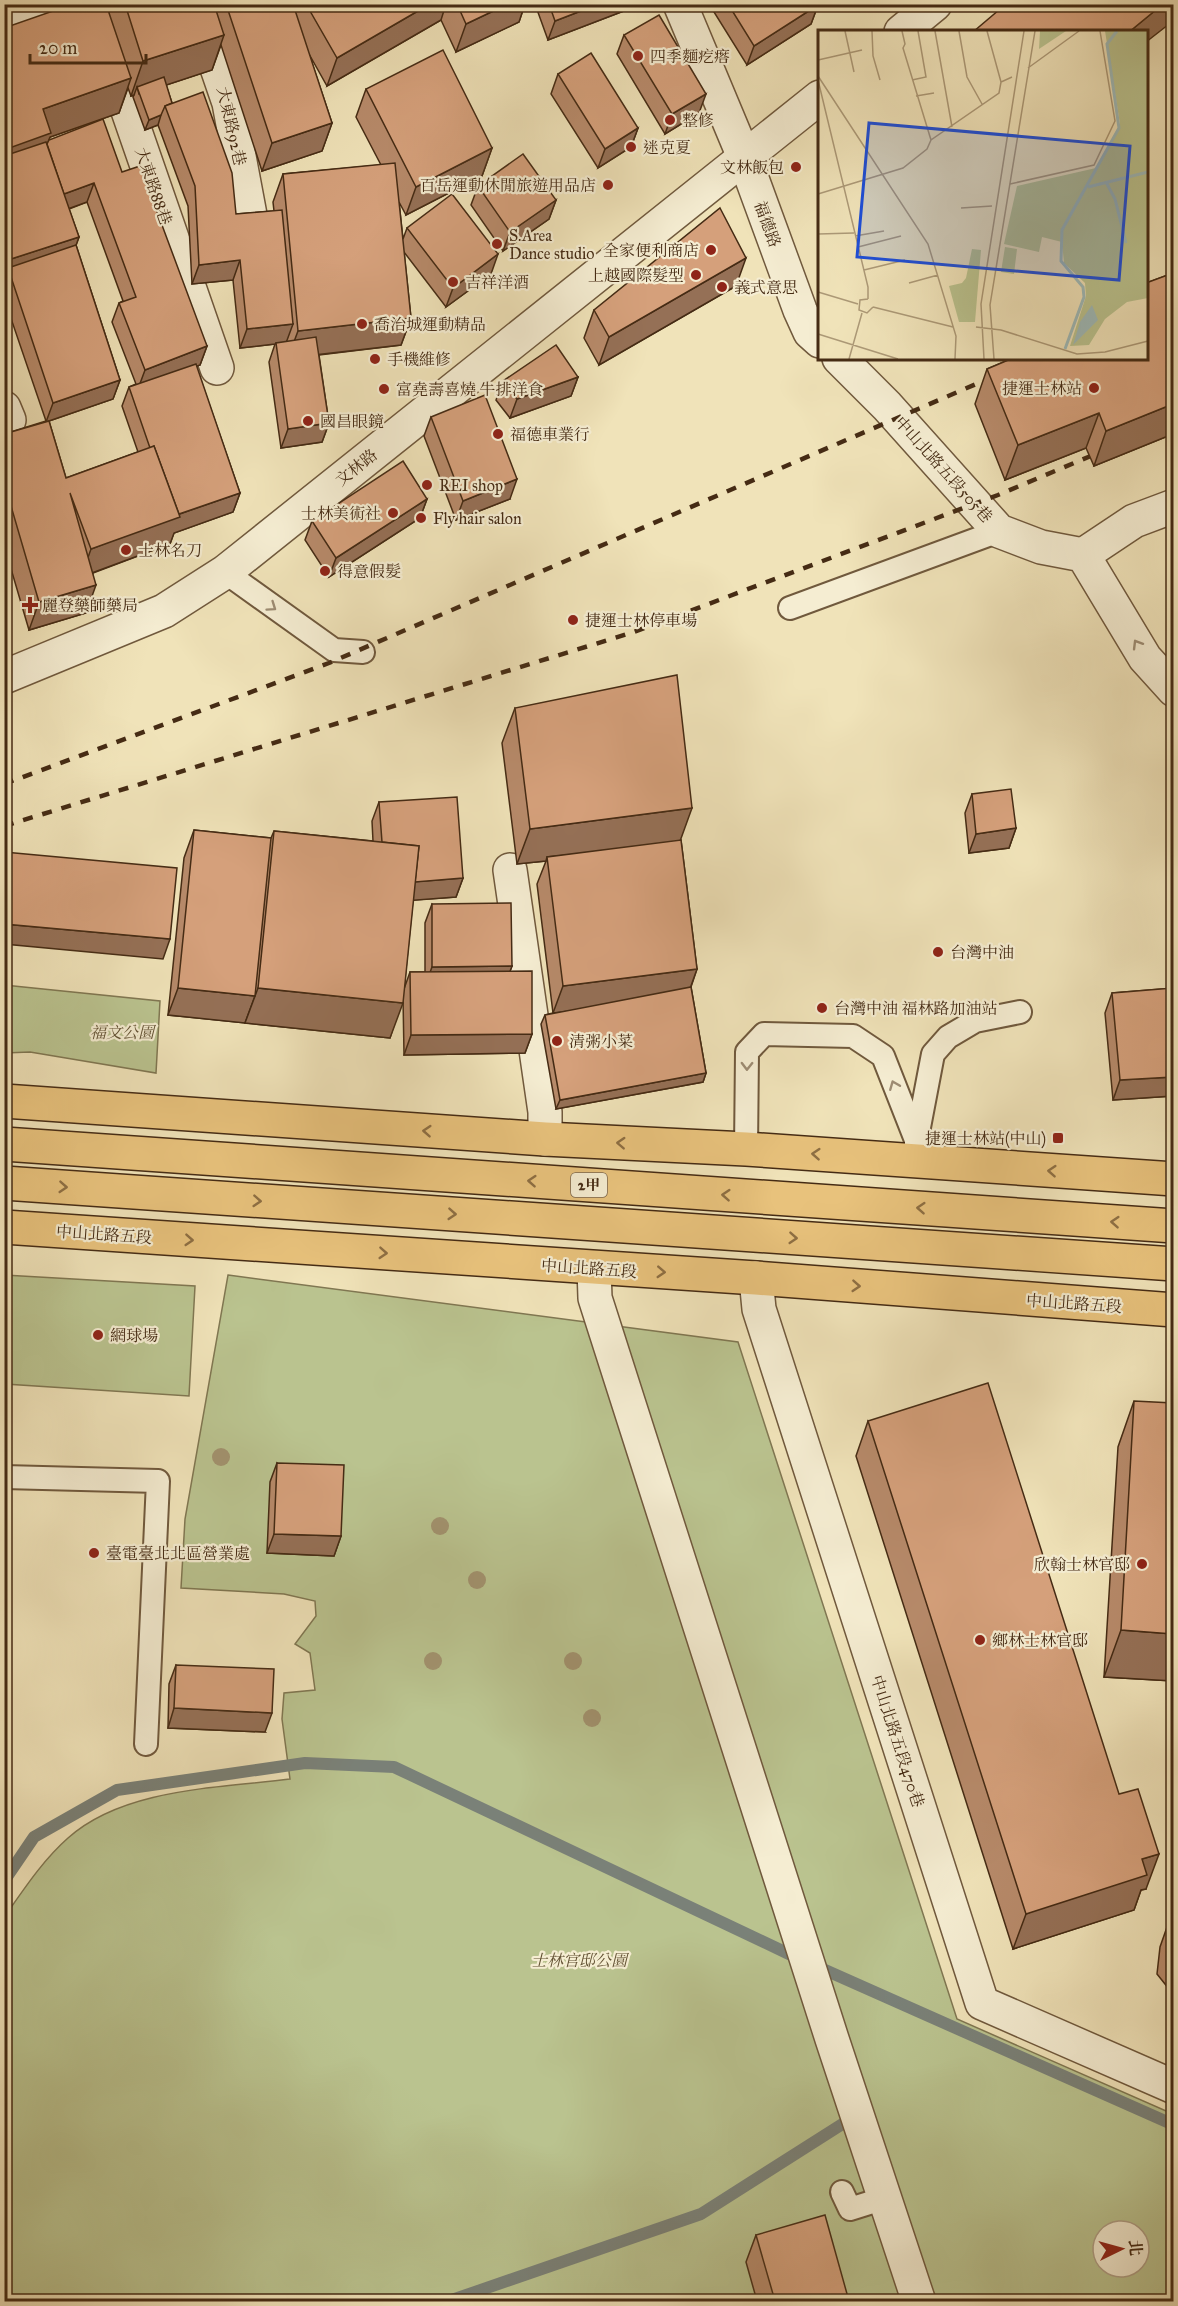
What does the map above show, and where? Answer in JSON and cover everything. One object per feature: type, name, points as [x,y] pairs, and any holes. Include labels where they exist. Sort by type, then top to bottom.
[{"type":"main road","points":[[4,1101],[545,1139],[746,1149],[867,1158],[916,1151],[1173,1179]]},
{"type":"main road","name":"2甲","points":[[4,1144],[1173,1226]]},
{"type":"main road","points":[[863,1204],[867,1158]]},
{"type":"main road","points":[[4,1183],[1173,1264]]},
{"type":"main road","name":"中山北路五段","points":[[4,1227],[756,1278],[1173,1310]]},
{"type":"street","points":[[4,24],[57,4]]},
{"type":"street","name":"大東路88巷","points":[[91,4],[217,368]]},
{"type":"street","name":"大東路92巷","points":[[195,4],[229,103],[250,215]]},
{"type":"street","name":"福德路","points":[[680,4],[744,157],[800,310],[810,332],[818,340]]},
{"type":"street","points":[[903,30],[935,4]]},
{"type":"street","name":"文林路","points":[[4,677],[164,611],[225,572],[818,98]]},
{"type":"street","name":"中山北路五段505巷","points":[[840,360],[887,406],[999,531],[1041,547],[1083,555]]},
{"type":"street","points":[[1173,506],[1134,521],[1083,555],[1145,658],[1173,690]]},
{"type":"street","points":[[510,870],[545,1112],[545,1139]]},
{"type":"street","points":[[594,1268],[595,1298],[798,1934],[919,2301]]},
{"type":"street","name":"中山北路五段470巷","points":[[756,1278],[759,1309],[982,2003],[1173,2087]]},
{"type":"lane","points":[[790,608],[999,531]]},
{"type":"lane","points":[[225,572],[334,650],[363,652]]},
{"type":"lane","points":[[916,1151],[933,1054],[948,1037],[975,1021],[1020,1012]]},
{"type":"lane","points":[[746,1149],[747,1052],[764,1034],[853,1036],[883,1056],[916,1151]]},
{"type":"lane","points":[[4,1477],[158,1481],[146,1744]]},
{"type":"lane","points":[[842,2192],[850,2209],[885,2198]]},
{"type":"green space","name":"福文公園","points":[[4,985],[160,1001],[156,1073],[30,1052],[5,1053]]},
{"type":"green space","name":"網球場","points":[[4,1275],[195,1286],[189,1396],[5,1384]]},
{"type":"green space","name":"士林官邸公園","points":[[228,1275],[738,1342],[957,2019],[1173,2114],[1173,2301],[5,2302],[5,1916],[50,1856],[68,1838],[91,1821],[116,1809],[173,1793],[290,1779],[282,1719],[284,1693],[315,1690],[310,1653],[295,1644],[316,1616],[315,1601],[284,1594],[181,1588],[185,1519]]},
{"type":"building","points":[[73,4],[106,4],[131,78],[43,109],[51,133],[4,150],[4,28]]},
{"type":"building","points":[[125,4],[214,4],[224,35],[143,61]]},
{"type":"building","points":[[226,4],[293,4],[332,123],[272,143]]},
{"type":"building","points":[[306,4],[430,4],[337,58]]},
{"type":"building","points":[[457,4],[508,4],[466,24]]},
{"type":"building","points":[[549,4],[599,4],[555,21]]},
{"type":"building","points":[[728,4],[818,4],[818,5],[754,46]]},
{"type":"building","points":[[1006,4],[1163,4],[1131,30],[975,30]]},
{"type":"building","points":[[659,15],[706,94],[672,114],[624,35]]},
{"type":"building","points":[[443,50],[492,148],[416,187],[366,89]]},
{"type":"building","points":[[591,53],[638,128],[605,149],[558,74]]},
{"type":"building","points":[[164,77],[172,103],[165,106],[161,115],[149,120],[137,87]]},
{"type":"building","points":[[203,92],[232,173],[236,214],[282,210],[293,324],[247,329],[240,260],[199,265],[195,186],[165,106]]},
{"type":"building","points":[[103,119],[122,172],[140,166],[207,346],[145,370],[119,303],[136,297],[94,183],[64,194],[47,144],[49,140]]},
{"type":"building","points":[[46,142],[79,237],[11,259],[4,240],[4,156]]},
{"type":"building","points":[[523,154],[556,200],[510,232],[478,186]]},
{"type":"building","points":[[395,163],[411,318],[298,331],[283,174]]},
{"type":"building","points":[[452,194],[498,254],[453,288],[407,228]]},
{"type":"building","points":[[720,208],[746,258],[609,337],[594,310]]},
{"type":"building","points":[[76,245],[120,380],[53,403],[8,268]]},
{"type":"building","name":"捷運士林站","points":[[1173,273],[1173,404],[1106,431],[1099,413],[1018,445],[987,369],[1008,360],[1148,360],[1148,282]]},
{"type":"building","points":[[316,337],[329,423],[288,429],[276,343]]},
{"type":"building","points":[[556,345],[578,377],[517,399],[503,381]]},
{"type":"building","points":[[196,364],[240,493],[179,514],[154,446],[150,448],[129,387]]},
{"type":"building","points":[[485,395],[517,479],[463,501],[431,417]]},
{"type":"building","points":[[49,421],[66,478],[154,446],[180,517],[91,549],[70,493],[96,585],[39,602],[4,482],[4,434]]},
{"type":"building","points":[[403,461],[427,499],[336,558],[312,521]]},
{"type":"building","points":[[677,675],[692,808],[530,829],[515,708]]},
{"type":"building","points":[[1011,789],[1016,828],[976,834],[972,794]]},
{"type":"building","points":[[457,797],[463,878],[415,882],[419,846],[382,842],[379,802]]},
{"type":"building","points":[[194,830],[271,838],[255,996],[178,988]]},
{"type":"building","points":[[274,831],[419,846],[403,1003],[258,988]]},
{"type":"building","points":[[681,840],[697,969],[563,986],[547,857]]},
{"type":"building","points":[[4,852],[177,868],[170,939],[4,924]]},
{"type":"building","points":[[511,903],[512,966],[432,967],[432,904]]},
{"type":"building","points":[[532,971],[532,1034],[411,1035],[410,972]]},
{"type":"building","points":[[691,987],[706,1073],[560,1100],[545,1015]]},
{"type":"building","points":[[1173,988],[1173,1077],[1120,1080],[1112,993]]},
{"type":"building","name":"鄉林士林官邸","points":[[988,1383],[1119,1794],[1138,1789],[1159,1854],[1142,1859],[1147,1875],[1026,1914],[868,1421]]},
{"type":"building","points":[[1134,1401],[1173,1403],[1173,1634],[1121,1630]]},
{"type":"building","points":[[277,1463],[344,1465],[341,1536],[274,1534]]},
{"type":"building","points":[[176,1665],[274,1669],[272,1713],[174,1708]]},
{"type":"building","points":[[825,2215],[849,2301],[775,2301],[756,2235]]},
{"type":"waterway","points":[[4,1881],[34,1837],[117,1790],[305,1763],[394,1767],[789,1954],[1174,2125]]},
{"type":"waterway","points":[[446,2302],[701,2214],[844,2123]]},
{"type":"railway","points":[[4,784],[329,663],[997,375]]},
{"type":"railway","points":[[4,826],[634,632],[998,495],[1105,450]]},
{"type":"place","name":"四季麵疙瘩","points":[[638,56]]},
{"type":"place","name":"整修","points":[[670,120]]},
{"type":"place","name":"迷克夏","points":[[631,147]]},
{"type":"place","name":"文林飯包","points":[[796,167]]},
{"type":"place","name":"百岳運動休閒旅遊用品店","points":[[608,185]]},
{"type":"place","name":"S.Area Dance studio","points":[[497,244]]},
{"type":"place","name":"全家便利商店","points":[[711,250]]},
{"type":"place","name":"上越國際髮型","points":[[696,275]]},
{"type":"place","name":"吉祥洋酒","points":[[453,282]]},
{"type":"place","name":"義式意思","points":[[722,287]]},
{"type":"place","name":"喬治城運動精品","points":[[362,324]]},
{"type":"place","name":"手機維修","points":[[375,359]]},
{"type":"place","name":"捷運士林站","points":[[1094,388]]},
{"type":"place","name":"富堯壽喜燒 牛排洋食","points":[[384,389]]},
{"type":"place","name":"國昌眼鏡","points":[[308,421]]},
{"type":"place","name":"福德車業行","points":[[498,434]]},
{"type":"place","name":"REI shop","points":[[427,485]]},
{"type":"place","name":"士林美術社","points":[[393,513]]},
{"type":"place","name":"Fly hair salon","points":[[421,518]]},
{"type":"place","name":"士林名刀","points":[[126,550]]},
{"type":"place","name":"得意假髮","points":[[325,571]]},
{"type":"place","name":"麗登藥師藥局","points":[[30,605]]},
{"type":"place","name":"捷運士林停車場","points":[[573,620]]},
{"type":"place","name":"台灣中油","points":[[938,952]]},
{"type":"place","name":"台灣中油 福林路加油站","points":[[822,1008]]},
{"type":"place","name":"清粥小菜","points":[[557,1041]]},
{"type":"place","name":"捷運士林站(中山)","points":[[1058,1138]]},
{"type":"place","name":"網球場","points":[[98,1335]]},
{"type":"place","name":"臺電臺北北區營業處","points":[[94,1553]]},
{"type":"place","name":"欣翰士林官邸","points":[[1142,1564]]},
{"type":"place","name":"鄉林士林官邸","points":[[980,1640]]}]
